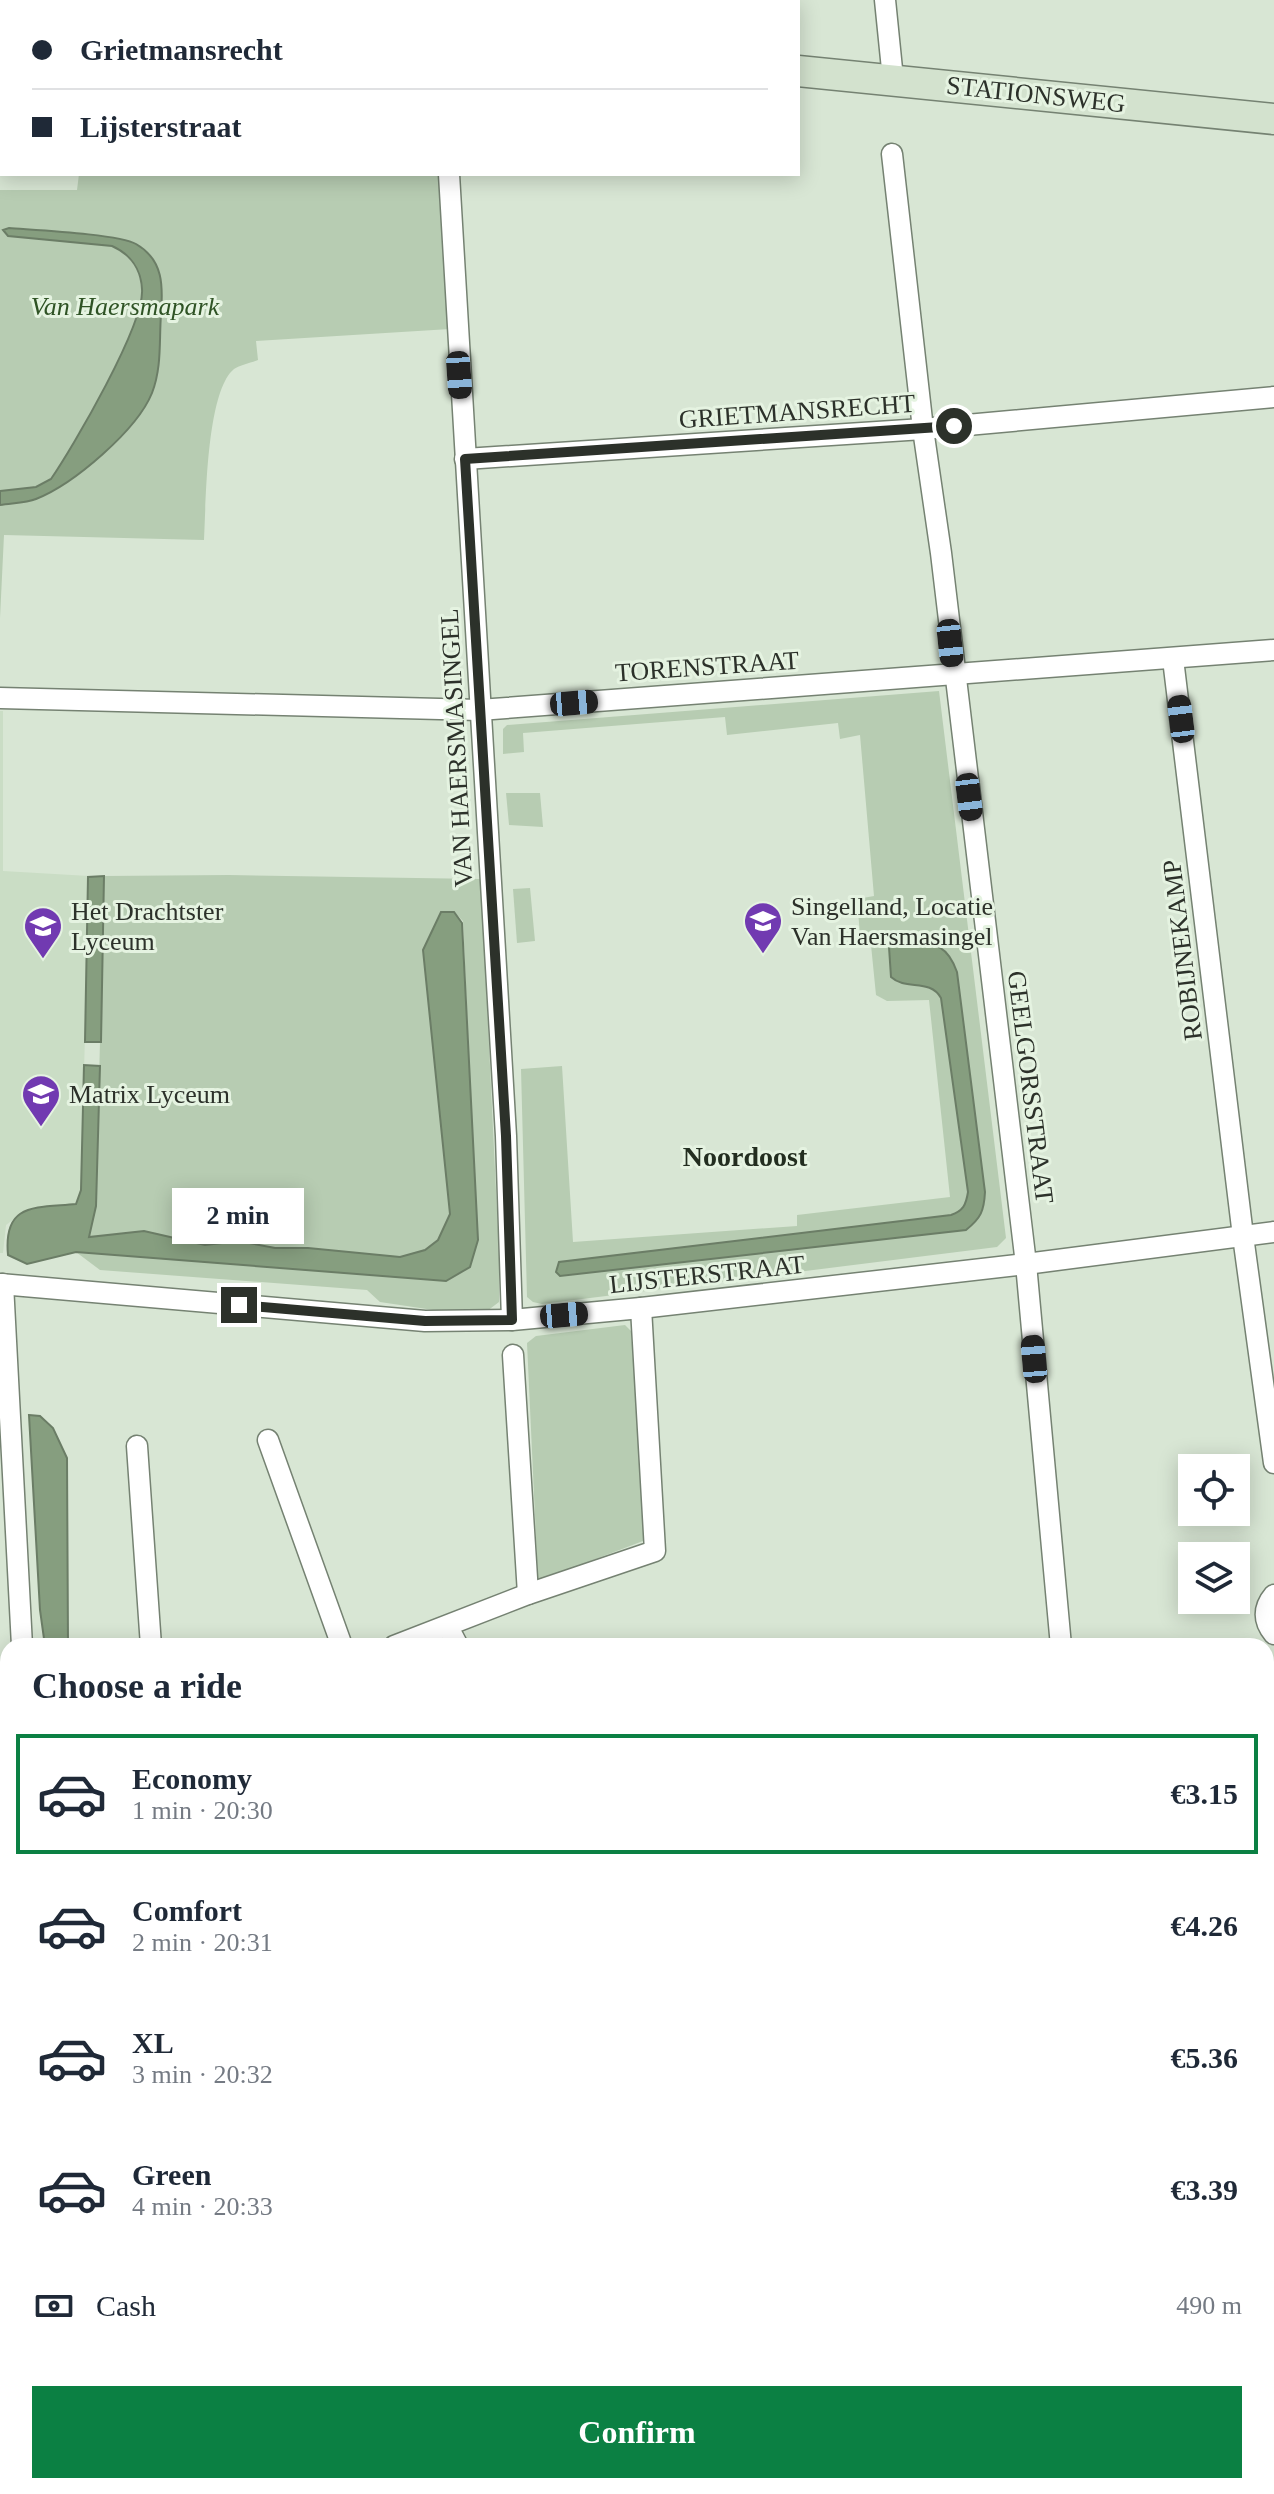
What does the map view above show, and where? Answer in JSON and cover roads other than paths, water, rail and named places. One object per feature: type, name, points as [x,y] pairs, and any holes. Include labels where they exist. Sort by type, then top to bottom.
[{"type":"street","points":[[885,0],[893,79]]},
{"type":"street","name":"STATIONSWEG","points":[[800,71],[1274,119]]},
{"type":"street","name":"GEELGORSSTRAAT","points":[[892,154],[1026,1264],[1060,1638]]},
{"type":"street","name":"VAN HAERSMASINGEL","points":[[449,176],[506,1136],[512,1320]]},
{"type":"street","name":"GRIETMANSRECHT","points":[[465,459],[923,429],[1274,397]]},
{"type":"street","name":"TORENSTRAAT","points":[[0,698],[479,710],[1274,650]]},
{"type":"street","name":"ROBIJNEKAMP","points":[[1173,659],[1243,1236],[1274,1463]]},
{"type":"street","name":"LIJSTERSTRAAT","points":[[1,1284],[425,1321],[512,1320],[1026,1264],[1274,1232]]},
{"type":"street","points":[[1,1284],[22,1638]]},
{"type":"street","points":[[417,1638],[528,1594],[655,1551],[641,1308]]},
{"type":"street","points":[[513,1355],[528,1594]]},
{"type":"street","points":[[268,1440],[339,1638]]},
{"type":"street","points":[[137,1446],[150,1638]]},
{"type":"street","points":[[1274,1595],[1266,1605],[1265,1616],[1274,1634]]},
{"type":"street","points":[[448,1627],[454,1638]]},
{"type":"place","name":"Singelland, Locatie Van Haersmasingel","points":[[763,955]]},
{"type":"place","name":"Het Drachtster Lyceum","points":[[43,960]]},
{"type":"place","name":"Matrix Lyceum","points":[[41,1128]]},
{"type":"district","name":"Noordoost","points":[[745,1156]]},
{"type":"park label","name":"Van Haersmapark","points":[[125,306]]}]
